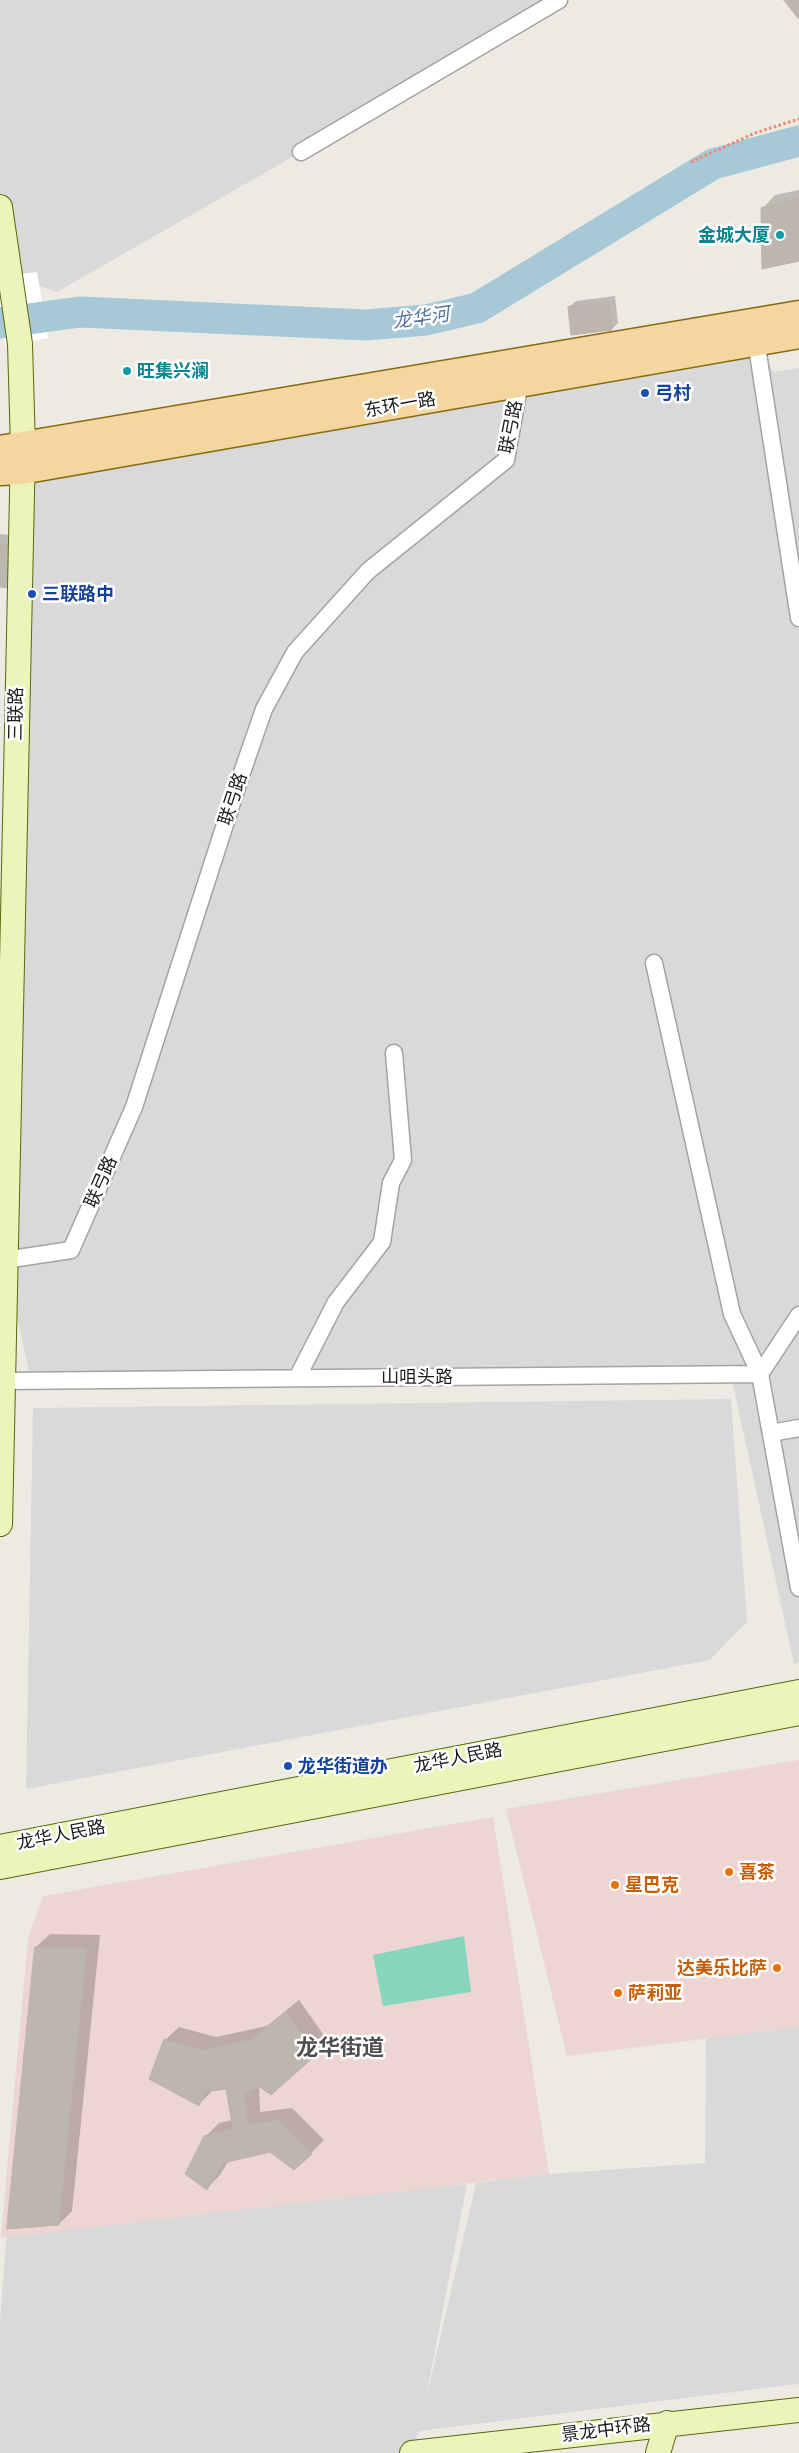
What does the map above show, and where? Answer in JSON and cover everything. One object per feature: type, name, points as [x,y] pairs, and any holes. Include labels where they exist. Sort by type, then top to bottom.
[{"type":"main road","name":"东环一路","points":[[11,460],[754,332],[799,314]]},
{"type":"main road","name":"东环一路","points":[[754,332],[799,335]]},
{"type":"street","points":[[301,152],[559,0]]},
{"type":"street","name":"三联路","points":[[0,207],[20,344],[11,460],[5,1260],[0,1524]]},
{"type":"street","points":[[754,332],[799,618]]},
{"type":"street","name":"联弓路","points":[[5,1260],[71,1250],[134,1107],[264,709],[295,652],[368,571],[506,460],[521,373]]},
{"type":"street","points":[[654,963],[732,1314],[760,1374],[799,1588]]},
{"type":"street","points":[[298,1378],[336,1302],[382,1242],[391,1183],[403,1160],[394,1053]]},
{"type":"street","points":[[760,1374],[797,1316]]},
{"type":"street","name":"山咀头路","points":[[3,1381],[760,1374]]},
{"type":"street","points":[[771,1433],[799,1428]]},
{"type":"street","name":"龙华人民路","points":[[0,1847],[799,1692]]},
{"type":"street","name":"龙华人民路","points":[[0,1867],[799,1713]]},
{"type":"street","name":"景龙中环路","points":[[412,2453],[667,2423],[799,2410]]},
{"type":"street","points":[[658,2453],[667,2423]]},
{"type":"path","points":[[691,162],[755,133],[799,119]]},
{"type":"shaded area","points":[[0,0],[559,0],[301,152],[57,292],[10,275],[0,207]]},
{"type":"shaded area","points":[[756,343],[773,372],[799,368],[799,1663],[794,1664],[729,1366],[29,1372],[5,1260],[21,471]]},
{"type":"shaded area","points":[[731,1399],[747,1622],[710,1660],[26,1789],[33,1408]]},
{"type":"shaded area","points":[[799,1760],[799,2027],[567,2056],[506,1809]]},
{"type":"shaded area","points":[[493,1817],[549,2174],[1,2238],[28,1938],[43,1896]]},
{"type":"shaded area","points":[[799,2027],[799,2384],[419,2431],[411,2453],[0,2453],[0,2321],[7,2229],[467,2184],[424,2408],[476,2183],[549,2174],[705,2163],[706,2038]]},
{"type":"green space","points":[[464,1936],[471,1992],[383,2006],[373,1955]]},
{"type":"pier","points":[[37,272],[48,338],[5,345],[0,318],[0,277]]},
{"type":"building","points":[[784,0],[799,0],[799,19]]},
{"type":"building","name":"金城大厦","points":[[799,199],[799,261],[762,269],[761,208]]},
{"type":"building","points":[[609,302],[612,330],[571,335],[568,307]]},
{"type":"building","points":[[0,544],[13,545],[10,588],[0,587]]},
{"type":"building","points":[[35,1947],[87,1948],[59,2225],[7,2229]]},
{"type":"building","points":[[286,2012],[316,2055],[271,2095],[260,2087],[245,2093],[248,2124],[279,2120],[312,2154],[294,2170],[270,2152],[223,2163],[207,2190],[185,2174],[204,2136],[233,2129],[226,2089],[205,2092],[199,2106],[149,2079],[164,2039],[202,2050],[252,2039]]},
{"type":"waterway","name":"龙华河","points":[[0,323],[80,312],[366,325],[426,320],[477,308],[713,164],[799,141]]},
{"type":"place","name":"金城大厦","points":[[780,235]]},
{"type":"place","name":"旺集兴澜","points":[[127,371]]},
{"type":"place","name":"弓村","points":[[645,393]]},
{"type":"place","name":"三联路中","points":[[32,594]]},
{"type":"place","name":"龙华街道办","points":[[288,1766]]},
{"type":"place","name":"喜茶","points":[[729,1872]]},
{"type":"place","name":"星巴克","points":[[615,1885]]},
{"type":"place","name":"达美乐比萨","points":[[777,1968]]},
{"type":"place","name":"萨莉亚","points":[[618,1993]]},
{"type":"district","name":"龙华街道","points":[[340,2048]]}]
